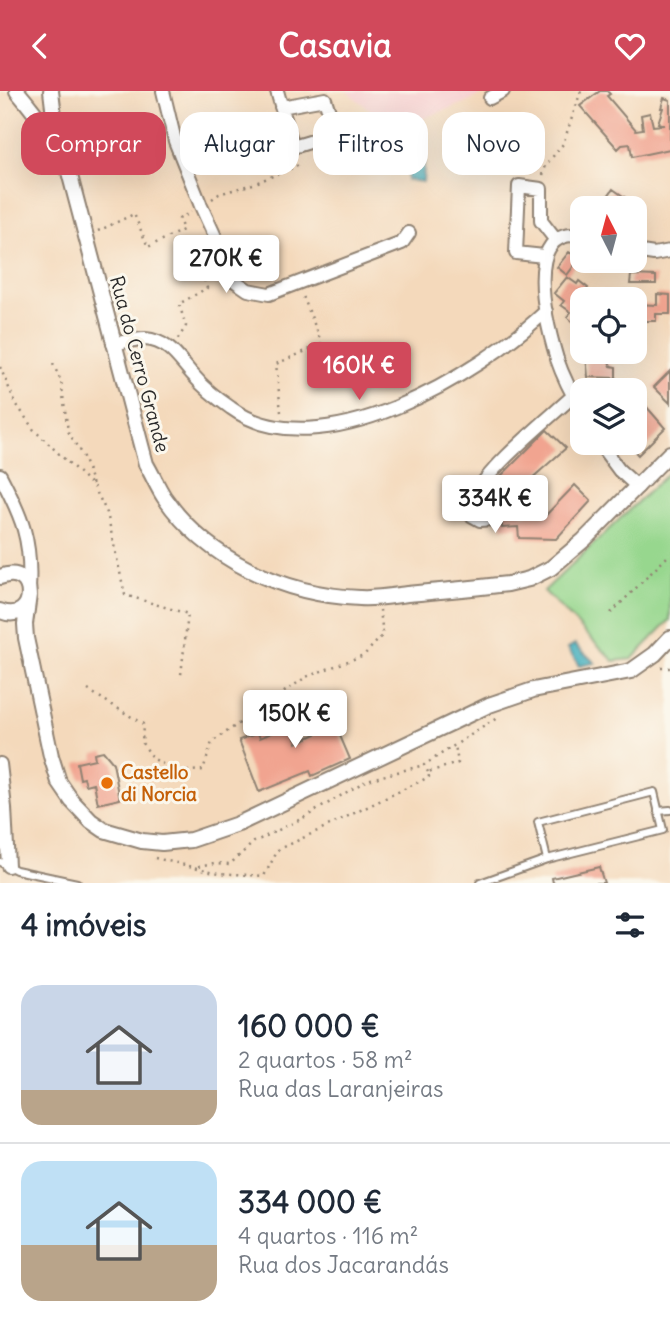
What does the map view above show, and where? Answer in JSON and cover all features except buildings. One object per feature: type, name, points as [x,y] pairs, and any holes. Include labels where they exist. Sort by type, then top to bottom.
[{"type":"street","name":"Rua do Cerro Grande","points":[[17,91],[35,112]]},
{"type":"street","points":[[51,91],[54,112]]},
{"type":"street","points":[[163,91],[175,141],[201,206],[230,264],[235,281],[248,290],[269,294],[402,243],[409,233]]},
{"type":"street","points":[[277,91],[282,112]]},
{"type":"street","points":[[490,98],[503,91]]},
{"type":"street","points":[[281,107],[325,99],[336,134],[299,145]]},
{"type":"street","name":"Rua do Cerro Grande","points":[[70,175],[146,464],[163,496],[196,534],[240,566],[313,592],[361,598],[508,584],[528,579],[551,568],[668,460]]},
{"type":"street","points":[[544,256],[516,253],[519,186],[541,188],[541,221],[555,239]]},
{"type":"street","points":[[570,233],[555,239],[544,256],[546,311],[558,360],[570,389]]},
{"type":"street","points":[[648,253],[670,251]]},
{"type":"street","points":[[113,344],[144,339],[172,349],[196,378],[232,409],[271,428],[333,428],[405,404],[450,381],[523,332],[546,311]]},
{"type":"street","points":[[496,468],[497,513],[491,519],[480,520],[471,516],[470,507],[481,486],[496,468],[570,399]]},
{"type":"street","points":[[607,455],[638,487]]},
{"type":"street","points":[[0,475],[21,515],[29,557],[26,638],[59,782],[91,821],[104,829],[142,841],[162,843],[191,840],[238,824],[489,705],[533,690],[631,671],[670,638]]},
{"type":"street","points":[[481,486],[496,491],[498,499]]},
{"type":"street","points":[[3,575],[19,566],[26,555],[26,542]]},
{"type":"street","points":[[3,575],[19,576],[29,592]]},
{"type":"street","points":[[4,612],[23,608],[29,592]]},
{"type":"street","points":[[4,612],[22,629],[26,638]]},
{"type":"street","points":[[0,764],[5,807],[4,864]]},
{"type":"lane","points":[[480,883],[547,859],[663,830],[654,792],[538,821],[547,859]]},
{"type":"lane","points":[[658,811],[670,810]]},
{"type":"lane","points":[[4,864],[16,870],[77,883]]},
{"type":"path","points":[[541,188],[546,165],[563,144],[581,91]]},
{"type":"path","points":[[86,236],[134,214],[148,247],[183,230],[179,219],[219,194],[273,175]]},
{"type":"path","points":[[172,349],[186,326],[179,304],[206,288],[200,267],[224,256]]},
{"type":"path","points":[[283,428],[276,364],[322,344],[298,283]]},
{"type":"path","points":[[53,363],[61,381],[68,431],[83,457],[107,513],[125,595],[188,614],[181,675]]},
{"type":"path","points":[[0,367],[15,402],[34,430],[94,487]]},
{"type":"path","points":[[611,613],[670,554]]},
{"type":"path","points":[[88,690],[143,724],[142,743],[154,759],[177,772],[203,770],[212,742],[306,677],[364,656],[383,635],[377,597]]},
{"type":"path","points":[[656,668],[670,667]]},
{"type":"path","points":[[196,867],[215,863],[230,865],[254,842],[307,816],[367,780],[424,765],[505,713]]},
{"type":"path","points":[[428,772],[458,763],[455,745]]},
{"type":"path","points":[[144,855],[219,873],[264,876],[278,850],[429,777],[424,765]]},
{"type":"shaded area","points":[[346,91],[489,91],[428,117],[428,112],[373,112]]},
{"type":"green space","points":[[668,473],[670,620],[632,659],[614,661],[544,591]]},
{"type":"water","points":[[408,175],[423,175],[423,182],[407,180]]},
{"type":"water","points":[[575,644],[595,663],[579,666],[568,648]]},
{"type":"place","name":"Castello di Norcia","points":[[107,783]]}]
